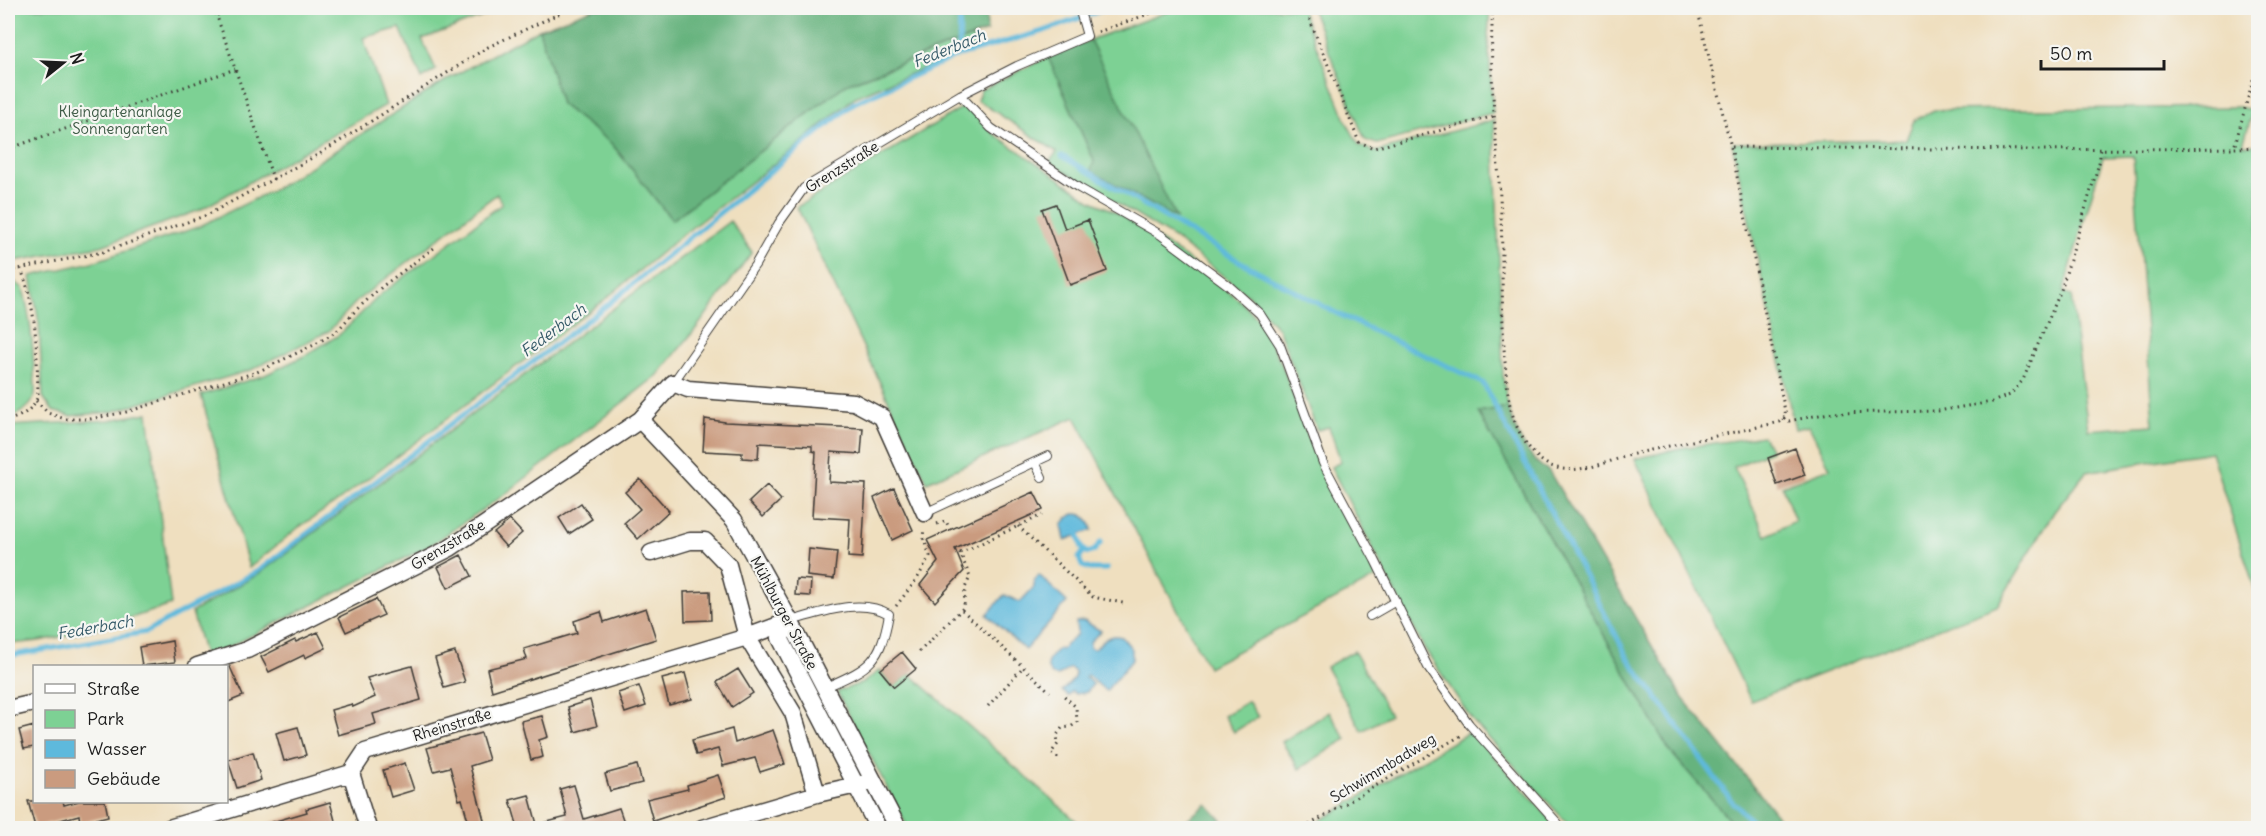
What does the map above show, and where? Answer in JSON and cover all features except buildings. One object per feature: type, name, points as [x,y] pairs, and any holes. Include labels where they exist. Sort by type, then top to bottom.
[{"type":"street","name":"Grenzstraße","points":[[200,665],[246,650],[450,548],[640,420],[673,383]]},
{"type":"street","points":[[673,383],[688,389],[854,402],[882,417],[925,513]]},
{"type":"street","name":"Mühlburger Straße","points":[[640,420],[734,520],[790,621],[898,828]]},
{"type":"street","points":[[651,553],[690,541],[705,542],[728,565],[747,637],[793,713],[817,794]]},
{"type":"street","points":[[790,621],[780,638],[878,828]]},
{"type":"street","name":"Rheinstraße","points":[[351,773],[365,752],[747,637],[790,621]]},
{"type":"street","points":[[8,709],[33,703]]},
{"type":"street","points":[[169,828],[351,773],[369,828]]},
{"type":"street","points":[[702,828],[817,794],[872,781]]},
{"type":"lane","points":[[1079,8],[1088,36]]},
{"type":"lane","name":"Grenzstraße","points":[[673,383],[755,265],[779,223],[804,188],[960,95],[1017,66],[1088,36]]},
{"type":"lane","points":[[960,95],[991,128],[1079,188],[1161,236],[1228,285],[1260,314],[1280,345],[1323,463],[1428,667],[1469,724],[1562,828]]},
{"type":"lane","points":[[925,513],[1048,456]]},
{"type":"lane","points":[[1035,462],[1042,477]]},
{"type":"lane","points":[[1370,616],[1396,601]]},
{"type":"lane","points":[[790,621],[863,605],[879,608],[890,614],[877,657],[861,671],[824,688]]},
{"type":"path","points":[[214,8],[274,181]]},
{"type":"path","points":[[217,15],[242,8]]},
{"type":"path","points":[[8,271],[103,252],[207,215],[274,181],[488,47],[571,8]]},
{"type":"path","points":[[1088,36],[1165,8]]},
{"type":"path","points":[[1305,8],[1359,142],[1374,148],[1495,116]]},
{"type":"path","points":[[1493,8],[1492,54],[1507,383],[1512,415],[1518,429],[1539,459],[1551,467],[1564,470],[1584,468],[1636,453],[1780,422],[1786,416],[1786,407],[1731,147],[1696,8]]},
{"type":"path","points":[[2234,148],[2259,62]]},
{"type":"path","points":[[8,149],[235,69]]},
{"type":"path","points":[[1731,147],[2101,149],[2259,147]]},
{"type":"path","points":[[1782,419],[1789,421],[1829,413],[1938,411],[1992,402],[2010,395],[2022,380],[2061,290],[2099,163],[2101,149]]},
{"type":"path","points":[[36,401],[48,413],[65,419],[90,418],[126,412],[257,372],[314,345],[337,331],[384,285],[434,248]]},
{"type":"path","points":[[8,420],[18,418],[36,401],[38,396],[33,307],[21,269]]},
{"type":"path","points":[[890,614],[917,579],[930,556],[923,537],[925,513]]},
{"type":"path","points":[[960,553],[1042,515]]},
{"type":"path","points":[[1018,526],[1093,597],[1123,603]]},
{"type":"path","points":[[919,652],[964,607],[964,588],[970,577],[958,548]]},
{"type":"path","points":[[962,610],[1050,692]]},
{"type":"path","points":[[988,706],[1023,667]]},
{"type":"path","points":[[1058,758],[1051,753],[1058,744],[1057,735],[1062,728],[1071,727],[1077,722],[1076,708],[1063,695],[1065,694]]},
{"type":"path","name":"Schwimmbadweg","points":[[1304,828],[1464,733],[1469,724]]},
{"type":"green space","name":"Kleingartenanlage Sonnengarten","points":[[8,8],[506,8],[422,39],[436,70],[422,79],[400,28],[363,38],[386,105],[200,210],[101,246],[8,262]]},
{"type":"green space","points":[[595,8],[986,8],[987,31],[846,84],[672,220],[612,144],[561,104],[539,29]]},
{"type":"green space","points":[[1178,8],[1301,8],[1348,125],[1359,145],[1375,152],[1494,120],[1503,378],[1508,407],[1478,412],[1669,750],[1737,828],[1572,828],[1472,720],[1423,646],[1331,467],[1341,462],[1329,427],[1317,430],[1279,330],[1248,295],[1174,238],[1049,162],[1057,152],[977,100],[981,90],[1048,57],[1094,161],[1175,218],[1090,40]]},
{"type":"green space","points":[[1311,8],[1490,8],[1488,36],[1493,113],[1377,144],[1365,140]]},
{"type":"green space","points":[[539,29],[561,104],[612,144],[672,220],[846,84],[973,37],[975,47],[855,97],[603,301],[334,504],[299,527],[249,568],[201,395],[265,375],[306,355],[339,335],[381,294],[502,204],[497,194],[359,299],[329,331],[251,370],[111,412],[70,416],[53,411],[43,397],[39,324],[31,276],[96,261],[198,227],[275,189],[448,79]]},
{"type":"green space","points":[[1090,40],[1176,218],[1091,171],[1094,161],[1048,57]]},
{"type":"green space","points":[[966,105],[994,134],[1092,201],[1114,211],[1185,257],[1239,300],[1261,322],[1282,365],[1319,465],[1377,577],[1208,667],[1075,417],[927,482],[797,207]]},
{"type":"green space","points":[[2239,107],[2253,110],[2243,145],[2258,145],[2258,599],[2211,452],[2086,472],[2054,512],[1997,606],[1751,701],[1635,459],[1681,448],[1763,436],[1771,451],[1734,467],[1766,536],[1795,521],[1782,486],[1830,468],[1809,426],[1795,429],[1732,143],[1906,140],[1914,120],[1934,110]],"holes":[[[2133,156],[2153,425],[2088,430],[2071,295],[2063,292],[2103,157]]]},
{"type":"green space","points":[[730,221],[752,252],[698,326],[658,375],[504,495],[429,546],[205,659],[192,612],[260,573]]},
{"type":"green space","points":[[8,277],[23,288],[28,308],[35,394],[25,410],[8,416]]},
{"type":"green space","points":[[1508,407],[1514,425],[1528,452],[1549,471],[1682,697],[1780,819],[1772,828],[1737,828],[1669,750],[1478,412]]},
{"type":"green space","points":[[148,413],[171,605],[70,635],[8,644],[8,426],[111,420]]},
{"type":"green space","points":[[1354,651],[1390,715],[1362,731],[1326,667]]},
{"type":"green space","points":[[880,670],[894,687],[910,674],[1084,828],[908,828],[837,692],[864,682]]},
{"type":"green space","points":[[1248,701],[1258,717],[1234,732],[1224,716]]},
{"type":"green space","points":[[1329,712],[1346,739],[1299,769],[1282,742]]},
{"type":"green space","points":[[1471,731],[1558,828],[1324,828],[1318,822]]},
{"type":"green space","points":[[1207,804],[1229,828],[1176,828]]},
{"type":"water","points":[[1074,514],[1086,518],[1092,530],[1065,540],[1062,525]]},
{"type":"water","points":[[1039,575],[1067,602],[1025,650],[987,615],[1004,595],[1020,602],[1034,587],[1034,581]]},
{"type":"water","points":[[1084,621],[1101,631],[1090,642],[1090,648],[1095,649],[1110,637],[1122,637],[1132,649],[1132,660],[1106,691],[1087,675],[1085,677],[1093,684],[1087,692],[1076,694],[1072,691],[1068,696],[1062,691],[1074,679],[1075,672],[1070,668],[1058,676],[1052,675],[1047,664],[1059,648],[1061,650],[1077,634],[1076,622]]},
{"type":"waterway","points":[[959,55],[960,8]]},
{"type":"waterway","name":"Federbach","points":[[8,656],[146,632],[258,571],[606,306],[854,103],[959,55],[1044,31],[1108,8]]},
{"type":"waterway","points":[[1062,156],[1239,261],[1336,313],[1483,383],[1628,658],[1731,800],[1758,828]]},
{"type":"waterway","points":[[1078,535],[1082,548],[1087,553],[1094,551],[1101,542]]},
{"type":"waterway","points":[[1084,551],[1079,558],[1082,566],[1090,569],[1107,569]]}]
